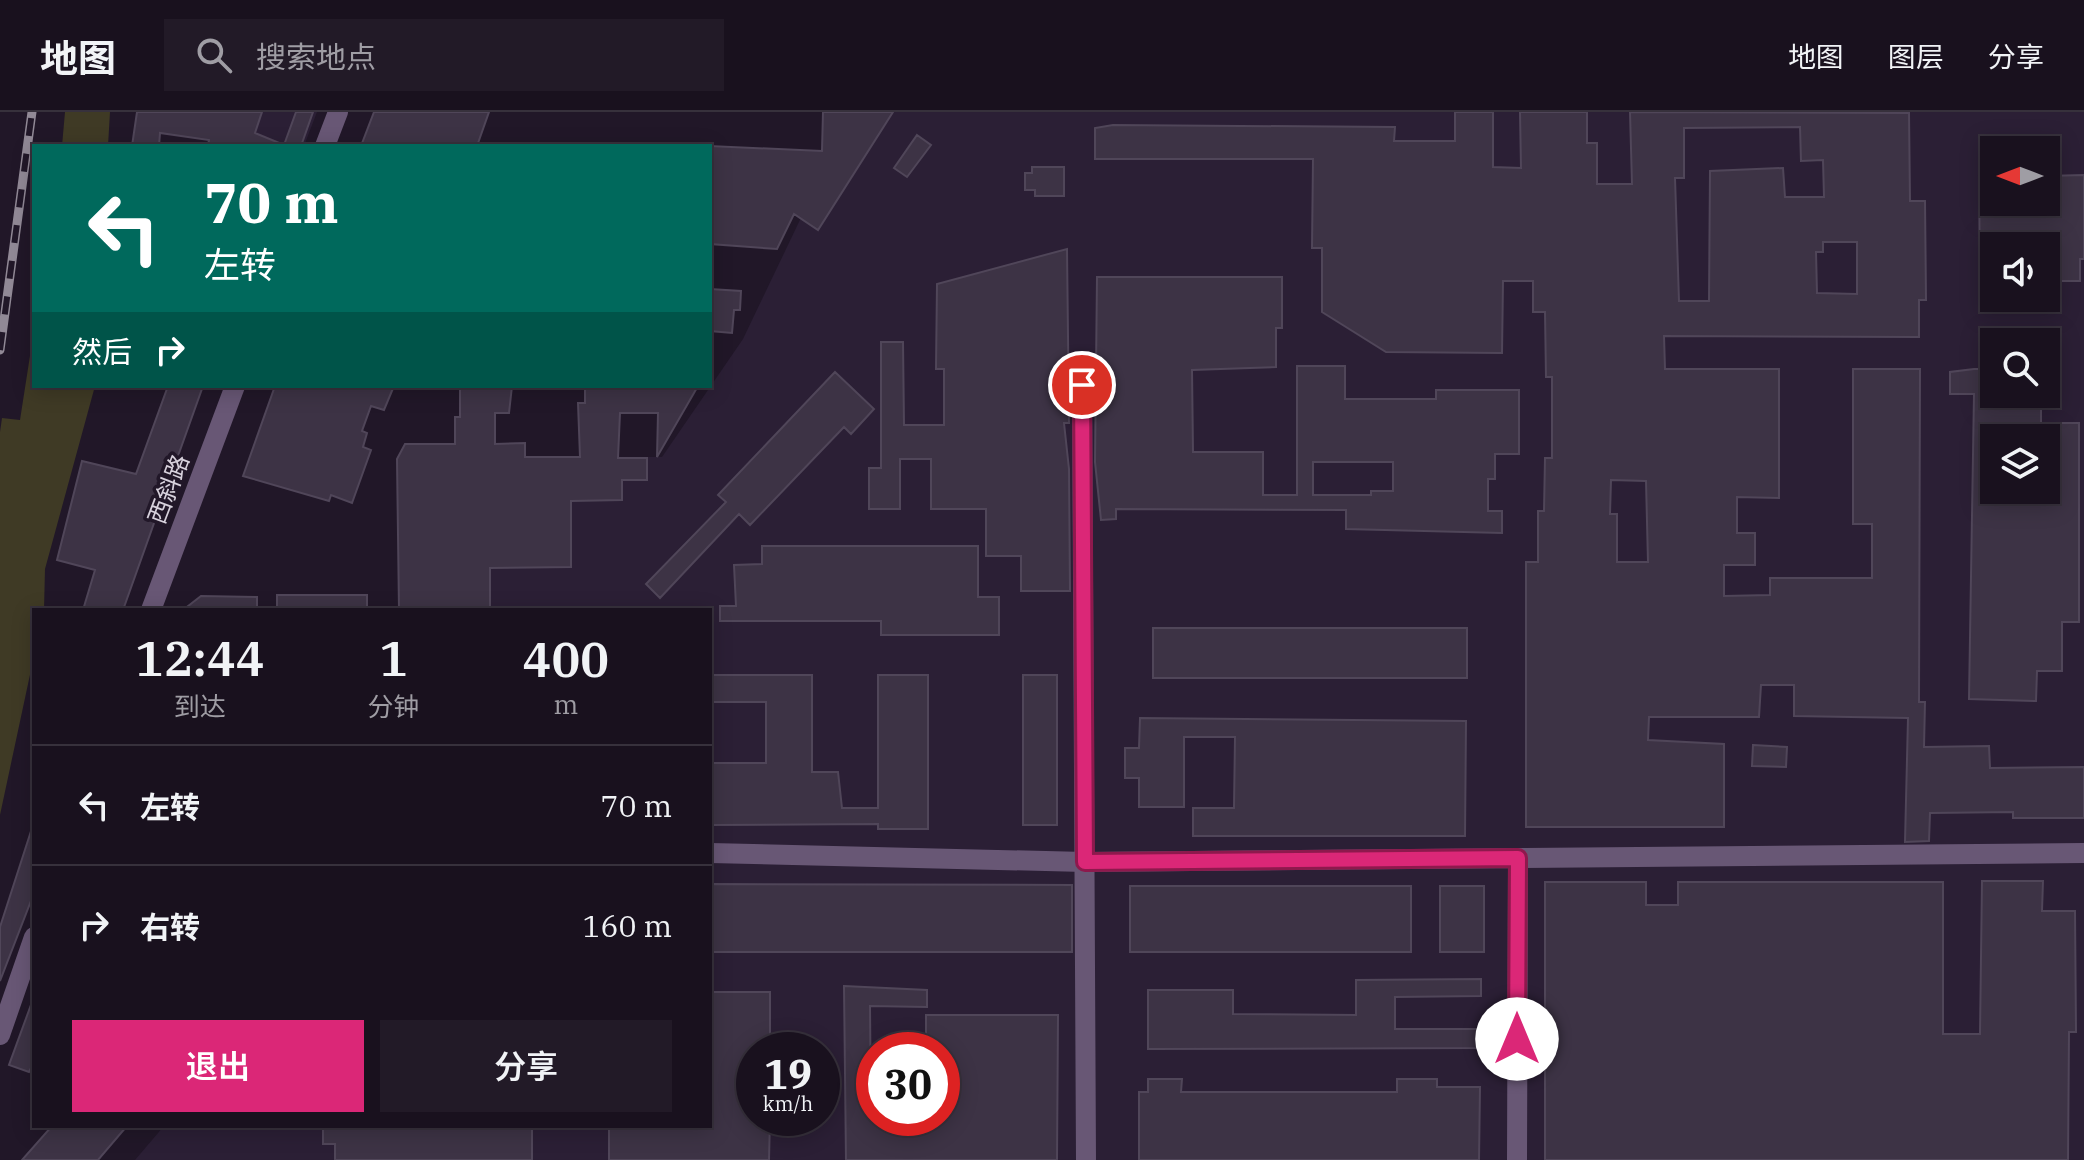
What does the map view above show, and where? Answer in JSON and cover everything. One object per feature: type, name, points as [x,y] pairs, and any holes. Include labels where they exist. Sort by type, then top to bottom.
[{"type":"street","points":[[326,144],[338,112]]},
{"type":"street","points":[[1082,385],[1086,1160]]},
{"type":"street","name":"西斜路","points":[[152,608],[234,388]]},
{"type":"street","points":[[712,853],[1085,862],[2084,853]]},
{"type":"street","points":[[1517,1160],[1518,858]]},
{"type":"street","points":[[0,1035],[32,943]]},
{"type":"shaded area","points":[[65,112],[110,112],[108,144],[62,144]]},
{"type":"shaded area","points":[[245,112],[317,112],[305,144],[207,144],[211,119]]},
{"type":"shaded area","points":[[823,112],[2084,112],[2084,1160],[135,1160],[162,1128],[712,1128],[712,608],[401,608],[397,456],[662,457],[743,339],[820,178]]},
{"type":"shaded area","points":[[32,343],[32,388],[94,388],[45,569],[44,608],[32,608],[32,665],[0,815],[0,432],[2,418],[20,420]]},
{"type":"building","points":[[137,112],[262,112],[255,133],[282,144],[208,144],[209,140],[160,133],[159,144],[132,144]]},
{"type":"building","points":[[296,112],[313,112],[302,144],[284,144]]},
{"type":"building","points":[[374,112],[489,112],[478,144],[362,144]]},
{"type":"building","points":[[823,112],[893,112],[818,230],[794,214],[777,249],[712,244],[712,146],[822,151]]},
{"type":"building","points":[[1455,112],[1493,112],[1493,167],[1521,168],[1520,112],[1587,112],[1587,143],[1597,143],[1597,184],[1632,184],[1630,112],[1909,113],[1910,201],[1925,201],[1926,300],[1919,300],[1919,337],[1664,336],[1665,369],[1779,369],[1779,498],[1737,497],[1737,533],[1755,533],[1755,565],[1724,565],[1724,596],[1770,595],[1770,578],[1872,578],[1872,524],[1853,524],[1853,369],[1920,369],[1919,702],[1925,702],[1924,747],[1989,746],[1990,768],[2084,767],[2084,818],[2013,818],[2013,812],[1930,813],[1929,841],[1905,842],[1908,718],[1794,716],[1794,685],[1761,685],[1759,717],[1649,717],[1648,740],[1724,744],[1724,827],[1526,827],[1526,562],[1538,562],[1538,511],[1544,511],[1545,458],[1552,458],[1552,377],[1546,377],[1545,312],[1533,312],[1533,281],[1503,281],[1502,353],[1386,352],[1322,312],[1322,248],[1312,248],[1313,159],[1095,159],[1095,128],[1113,125],[1395,127],[1394,141],[1455,141]],"holes":[[[1800,127],[1801,161],[1823,160],[1824,197],[1785,197],[1783,168],[1710,171],[1709,301],[1679,301],[1675,178],[1684,178],[1684,128]],[[1823,242],[1857,242],[1857,294],[1817,293],[1816,252],[1823,252]],[[1611,480],[1646,481],[1648,562],[1617,562],[1617,514],[1610,514]]]},
{"type":"building","points":[[917,135],[931,145],[907,177],[894,168]]},
{"type":"building","points":[[1032,167],[1064,167],[1064,196],[1035,196],[1035,190],[1025,190],[1025,173],[1032,173]]},
{"type":"building","points":[[2084,175],[2084,259],[2080,259],[2080,281],[2060,281],[2060,232],[1980,232],[1980,282],[1979,176],[1980,216],[2060,216],[2060,176]]},
{"type":"building","points":[[1067,249],[1069,423],[1064,423],[1069,469],[1070,591],[1021,591],[1021,556],[986,556],[986,509],[931,509],[931,459],[900,459],[900,509],[869,509],[869,468],[881,468],[881,342],[903,342],[904,425],[944,425],[944,369],[936,369],[937,284]]},
{"type":"building","points":[[1097,277],[1282,277],[1282,328],[1276,328],[1276,367],[1192,370],[1193,452],[1263,452],[1263,495],[1297,495],[1297,366],[1345,366],[1345,399],[1436,399],[1436,390],[1519,390],[1519,454],[1495,454],[1495,479],[1488,479],[1488,511],[1502,511],[1502,533],[1346,529],[1346,510],[1116,509],[1116,519],[1101,520],[1095,462]],"holes":[[[1313,462],[1393,462],[1393,491],[1371,491],[1371,495],[1313,495]]]},
{"type":"building","points":[[712,289],[741,291],[740,310],[734,310],[732,333],[712,331]]},
{"type":"building","points":[[1980,369],[1980,408],[2041,408],[2041,423],[2079,423],[2079,622],[2062,622],[2062,671],[2037,671],[2036,701],[1969,699],[1974,394],[1950,394],[1950,372]]},
{"type":"building","points":[[835,372],[874,409],[851,434],[844,427],[750,525],[739,514],[660,598],[646,584],[726,502],[718,495]]},
{"type":"building","points":[[167,388],[202,388],[124,608],[84,608],[95,570],[57,560],[82,461],[136,474]]},
{"type":"building","points":[[274,388],[393,388],[384,410],[371,406],[362,431],[367,433],[363,447],[371,450],[352,503],[331,495],[329,501],[243,476]]},
{"type":"building","points":[[460,388],[512,388],[509,413],[495,413],[495,444],[525,443],[525,457],[580,457],[578,403],[585,403],[585,388],[697,388],[657,457],[658,413],[620,413],[618,458],[647,458],[647,480],[622,480],[622,500],[571,501],[571,567],[490,568],[490,608],[399,608],[397,459],[405,444],[455,444],[455,417],[460,417]]},
{"type":"building","points":[[762,546],[978,546],[978,597],[999,597],[999,635],[881,635],[881,621],[720,621],[720,606],[736,606],[734,565],[762,564]]},
{"type":"building","points":[[277,595],[367,595],[367,608],[277,608]]},
{"type":"building","points":[[201,596],[257,597],[257,608],[186,608]]},
{"type":"building","points":[[1153,628],[1467,628],[1467,678],[1153,678]]},
{"type":"building","points":[[712,675],[812,675],[812,772],[838,772],[842,808],[878,808],[878,675],[928,675],[928,829],[878,829],[878,824],[712,825],[712,763],[766,763],[766,702],[712,702]]},
{"type":"building","points":[[1023,675],[1057,675],[1057,825],[1023,825]]},
{"type":"building","points":[[1140,718],[1466,721],[1465,836],[1193,836],[1193,808],[1234,808],[1235,737],[1184,737],[1184,807],[1139,807],[1139,778],[1125,778],[1125,748],[1139,748]]},
{"type":"building","points":[[1753,745],[1787,747],[1786,767],[1752,766]]},
{"type":"building","points":[[32,828],[32,898],[0,981],[0,927]]},
{"type":"building","points":[[1982,881],[2043,881],[2042,911],[2075,911],[2076,1032],[2069,1032],[2068,1160],[1545,1160],[1545,882],[1646,882],[1646,905],[1678,905],[1678,882],[1943,882],[1943,1034],[1980,1034]]},
{"type":"building","points":[[712,884],[1072,885],[1072,952],[712,952]]},
{"type":"building","points":[[1130,886],[1411,886],[1411,952],[1130,952]]},
{"type":"building","points":[[1440,886],[1484,886],[1484,952],[1440,952]]},
{"type":"building","points":[[1481,979],[1481,996],[1395,997],[1395,1029],[1481,1029],[1481,1048],[1148,1049],[1148,990],[1233,990],[1233,1014],[1356,1015],[1356,980]]},
{"type":"building","points":[[844,986],[927,990],[927,1007],[870,1006],[870,1032],[856,1032],[856,1136],[960,1136],[960,1032],[926,1032],[926,1015],[1058,1015],[1057,1160],[846,1160]]},
{"type":"building","points":[[712,992],[770,992],[770,1032],[736,1032],[736,1136],[770,1136],[769,1160],[609,1160],[609,1128],[712,1128]]},
{"type":"building","points":[[32,1002],[32,1066],[29,1072],[9,1065]]},
{"type":"building","points":[[1148,1079],[1182,1079],[1181,1092],[1397,1092],[1397,1079],[1437,1079],[1437,1087],[1480,1087],[1479,1160],[1139,1160],[1139,1092],[1148,1092]]},
{"type":"building","points":[[50,1128],[125,1128],[98,1160],[22,1160]]},
{"type":"building","points":[[323,1128],[532,1128],[532,1160],[335,1160],[335,1144],[323,1144]]},
{"type":"railway","points":[[0,350],[32,112]]},
{"type":"route","points":[[1082,385],[1085,862],[1518,858],[1517,1039]]}]
